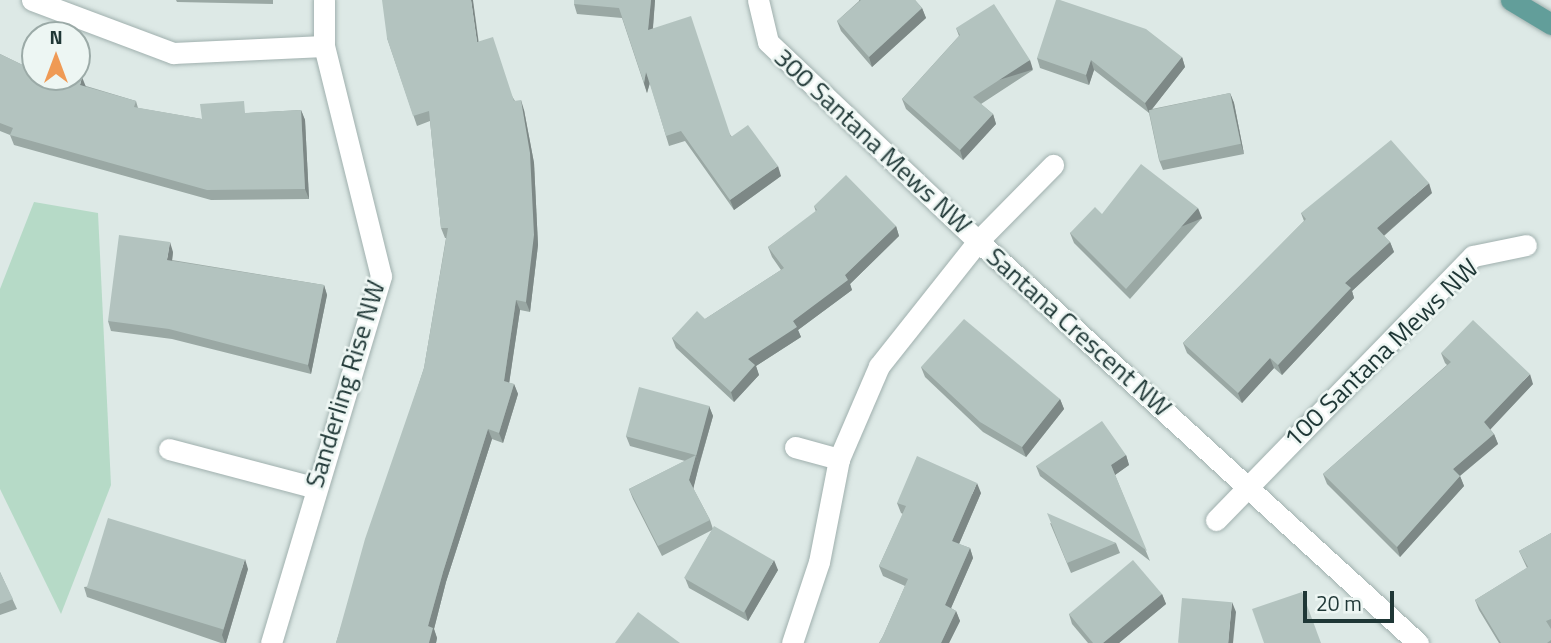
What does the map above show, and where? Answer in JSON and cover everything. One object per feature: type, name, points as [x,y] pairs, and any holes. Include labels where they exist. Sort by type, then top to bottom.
[{"type":"main road","points":[[1511,0],[1551,24]]},
{"type":"street","points":[[33,0],[173,53],[324,46]]},
{"type":"street","name":"Sanderling Rise NW","points":[[271,643],[313,487],[381,276],[324,46],[324,0]]},
{"type":"street","name":"300 Santana Mews NW","points":[[758,0],[768,42],[978,241]]},
{"type":"street","points":[[978,241],[1053,164]]},
{"type":"street","name":"Santana Crescent NW","points":[[792,643],[819,562],[839,459],[879,366],[978,241],[1418,643]]},
{"type":"street","name":"100 Santana Mews NW","points":[[1248,485],[1473,256],[1526,245]]},
{"type":"street","points":[[795,447],[839,459]]},
{"type":"street","points":[[169,449],[313,487]]},
{"type":"street","points":[[1216,520],[1248,485]]},
{"type":"green space","points":[[34,202],[98,213],[111,485],[61,614],[0,489],[0,289]]},
{"type":"building","points":[[382,0],[471,0],[477,42],[493,37],[514,101],[521,100],[530,153],[534,235],[526,302],[516,300],[504,381],[514,384],[499,433],[488,429],[428,626],[433,628],[429,643],[336,643],[365,539],[424,368],[448,228],[441,228],[429,111],[413,116],[387,38]]},
{"type":"building","points":[[574,0],[651,0],[648,30],[691,16],[731,137],[748,125],[778,166],[730,200],[681,131],[666,136],[646,72],[644,83],[619,8],[574,4]]},
{"type":"building","points":[[861,0],[915,0],[922,8],[869,57],[837,21]]},
{"type":"building","points":[[1056,0],[1146,29],[1182,57],[1145,103],[1091,60],[1086,75],[1037,58]]},
{"type":"building","points":[[994,4],[1030,60],[973,97],[993,114],[960,150],[902,99],[960,35],[956,28]]},
{"type":"building","points":[[0,54],[21,64],[21,91],[91,91],[91,88],[136,101],[134,107],[202,119],[200,104],[244,101],[245,113],[301,110],[305,189],[207,190],[10,135],[13,128],[0,123]]},
{"type":"building","points":[[1230,93],[1241,144],[1160,161],[1149,110]]},
{"type":"building","points":[[1391,140],[1429,183],[1377,228],[1390,242],[1345,283],[1351,288],[1278,365],[1270,358],[1238,393],[1183,343],[1306,219],[1301,213]]},
{"type":"building","points":[[1141,164],[1198,208],[1126,289],[1070,233],[1095,207],[1102,214]]},
{"type":"building","points":[[846,175],[896,226],[845,275],[848,280],[793,321],[797,327],[748,359],[755,365],[731,392],[672,338],[697,311],[705,319],[784,268],[768,247],[817,210],[814,206]]},
{"type":"building","points":[[119,235],[170,242],[167,260],[324,285],[308,365],[169,329],[108,321]]},
{"type":"building","points":[[964,319],[1060,399],[1022,447],[980,422],[921,367]]},
{"type":"building","points":[[1473,320],[1530,374],[1484,422],[1494,434],[1453,469],[1460,476],[1397,547],[1323,474],[1451,362],[1441,353]]},
{"type":"building","points":[[639,387],[710,406],[696,455],[626,436]]},
{"type":"building","points":[[1102,421],[1126,455],[1111,465],[1147,551],[1036,466]]},
{"type":"building","points":[[696,455],[689,480],[710,520],[658,546],[629,489]]},
{"type":"building","points":[[917,456],[977,483],[952,541],[970,548],[945,605],[956,611],[941,643],[879,643],[908,579],[879,566],[906,506],[897,503]]},
{"type":"building","points":[[1047,513],[1116,543],[1067,563]]},
{"type":"building","points":[[108,518],[245,560],[223,630],[87,588]]},
{"type":"building","points":[[714,526],[774,560],[744,612],[684,578]]},
{"type":"building","points":[[1551,533],[1551,619],[1546,621],[1551,629],[1551,640],[1547,643],[1501,643],[1475,600],[1528,567],[1519,551]]},
{"type":"building","points":[[1133,560],[1162,594],[1103,643],[1093,643],[1069,614]]},
{"type":"building","points":[[0,572],[13,599],[0,604]]},
{"type":"building","points":[[1302,592],[1321,643],[1264,643],[1252,609]]},
{"type":"building","points":[[1182,598],[1232,602],[1228,643],[1178,643]]},
{"type":"building","points":[[638,612],[680,643],[615,643]]}]
